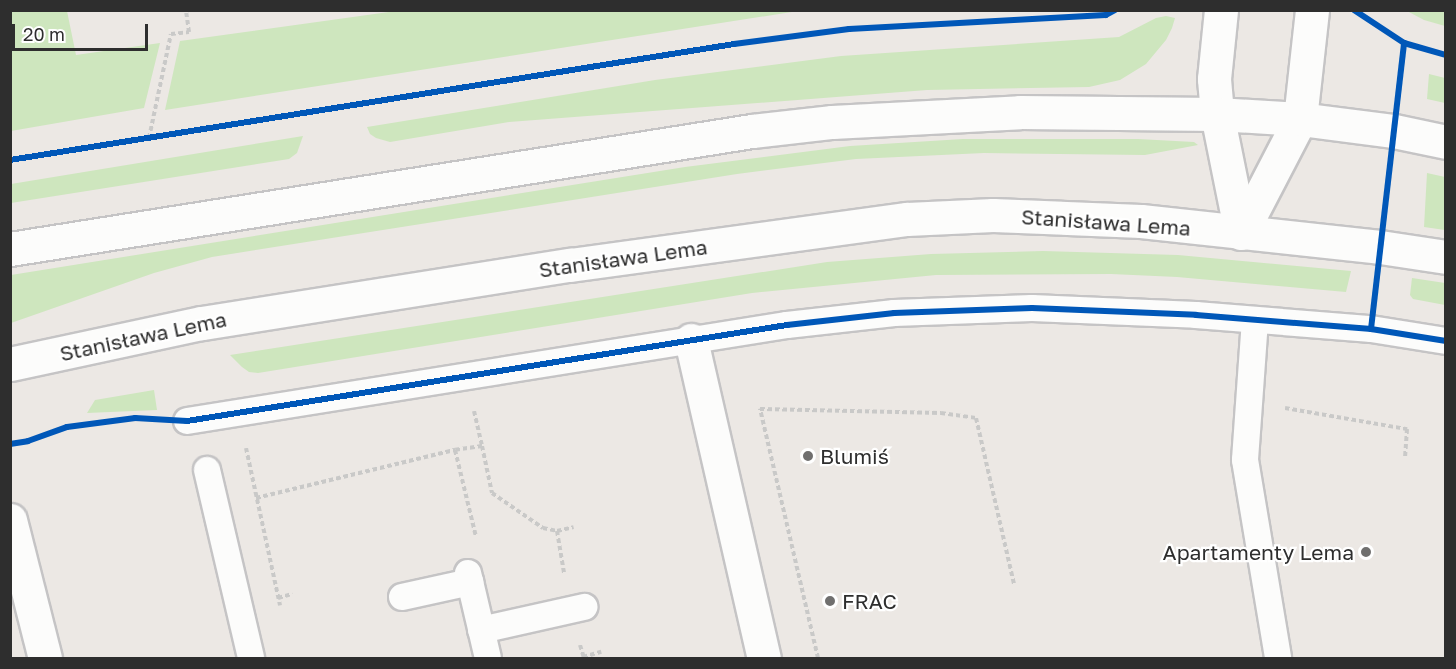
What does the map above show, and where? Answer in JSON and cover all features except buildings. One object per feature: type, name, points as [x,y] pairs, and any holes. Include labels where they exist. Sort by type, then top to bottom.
[{"type":"main road","points":[[1221,10],[1214,79],[1217,114],[1241,233]]},
{"type":"main road","points":[[1241,233],[1300,119],[1312,10]]},
{"type":"main road","points":[[10,249],[752,131],[832,122],[1020,112],[1217,114],[1300,119],[1394,131],[1446,142]]},
{"type":"main road","name":"Stanisława Lema","points":[[10,364],[202,323],[570,265],[907,219],[993,215],[1141,221],[1380,247],[1446,257]]},
{"type":"main road","points":[[691,340],[764,658]]},
{"type":"main road","points":[[10,520],[45,658]]},
{"type":"lane","points":[[187,421],[787,325],[894,313],[1032,308],[1371,329],[1446,341]]},
{"type":"lane","points":[[1254,320],[1245,460],[1278,658]]},
{"type":"lane","points":[[207,470],[251,658]]},
{"type":"lane","points":[[402,597],[469,577],[488,658]]},
{"type":"lane","points":[[481,630],[584,607]]},
{"type":"path","points":[[149,138],[171,34],[189,32],[186,10]]},
{"type":"path","points":[[467,375],[492,493],[543,528],[556,531],[574,527]]},
{"type":"path","points":[[1249,402],[1407,429],[1404,459]]},
{"type":"path","points":[[818,658],[760,409],[941,413],[976,418],[1014,584]]},
{"type":"path","points":[[256,498],[455,450],[482,446]]},
{"type":"path","points":[[455,450],[483,564],[469,577]]},
{"type":"path","points":[[249,469],[280,608]]},
{"type":"path","points":[[556,531],[565,575]]},
{"type":"path","points":[[278,598],[292,594]]},
{"type":"path","points":[[579,642],[583,658],[601,652]]},
{"type":"green space","points":[[11,10],[67,11],[76,55],[160,43],[144,108],[11,131]]},
{"type":"green space","points":[[396,11],[798,11],[165,110],[180,41]]},
{"type":"green space","points":[[1407,11],[1445,11],[1445,26],[1424,20]]},
{"type":"green space","points":[[1166,16],[1175,18],[1172,28],[1166,40],[1146,64],[1120,80],[1089,87],[927,90],[509,122],[390,142],[376,138],[370,134],[367,127],[655,80],[841,56],[1119,37],[1156,18]]},
{"type":"green space","points":[[1429,74],[1445,78],[1445,103],[1427,99]]},
{"type":"green space","points":[[303,136],[297,153],[289,159],[11,203],[11,184]]},
{"type":"green space","points":[[963,139],[1138,139],[1194,142],[1198,145],[1145,155],[984,153],[856,159],[737,174],[212,257],[154,273],[11,323],[11,275],[685,167],[850,146]]},
{"type":"green space","points":[[1427,173],[1445,177],[1445,230],[1424,227]]},
{"type":"green space","points":[[1043,251],[1178,255],[1351,271],[1346,292],[1177,277],[1111,274],[936,275],[752,293],[258,373],[249,372],[230,355],[827,262],[931,254]]},
{"type":"green space","points":[[1412,278],[1445,283],[1445,305],[1413,299],[1410,295]]},
{"type":"green space","points":[[154,390],[157,410],[87,413],[95,400]]},
{"type":"cycle path","points":[[10,160],[734,44],[849,29],[1106,15],[1115,10]]},
{"type":"cycle path","points":[[1354,10],[1404,43],[1446,55]]},
{"type":"cycle path","points":[[1371,329],[1404,43]]},
{"type":"cycle path","points":[[10,444],[28,441],[67,427],[135,418],[187,421],[787,325],[894,313],[1032,308],[1196,315],[1371,329],[1446,341]]},
{"type":"place","name":"Blumiś","points":[[808,456]]},
{"type":"place","name":"Apartamenty Lema","points":[[1366,552]]},
{"type":"place","name":"FRAC","points":[[830,601]]}]
